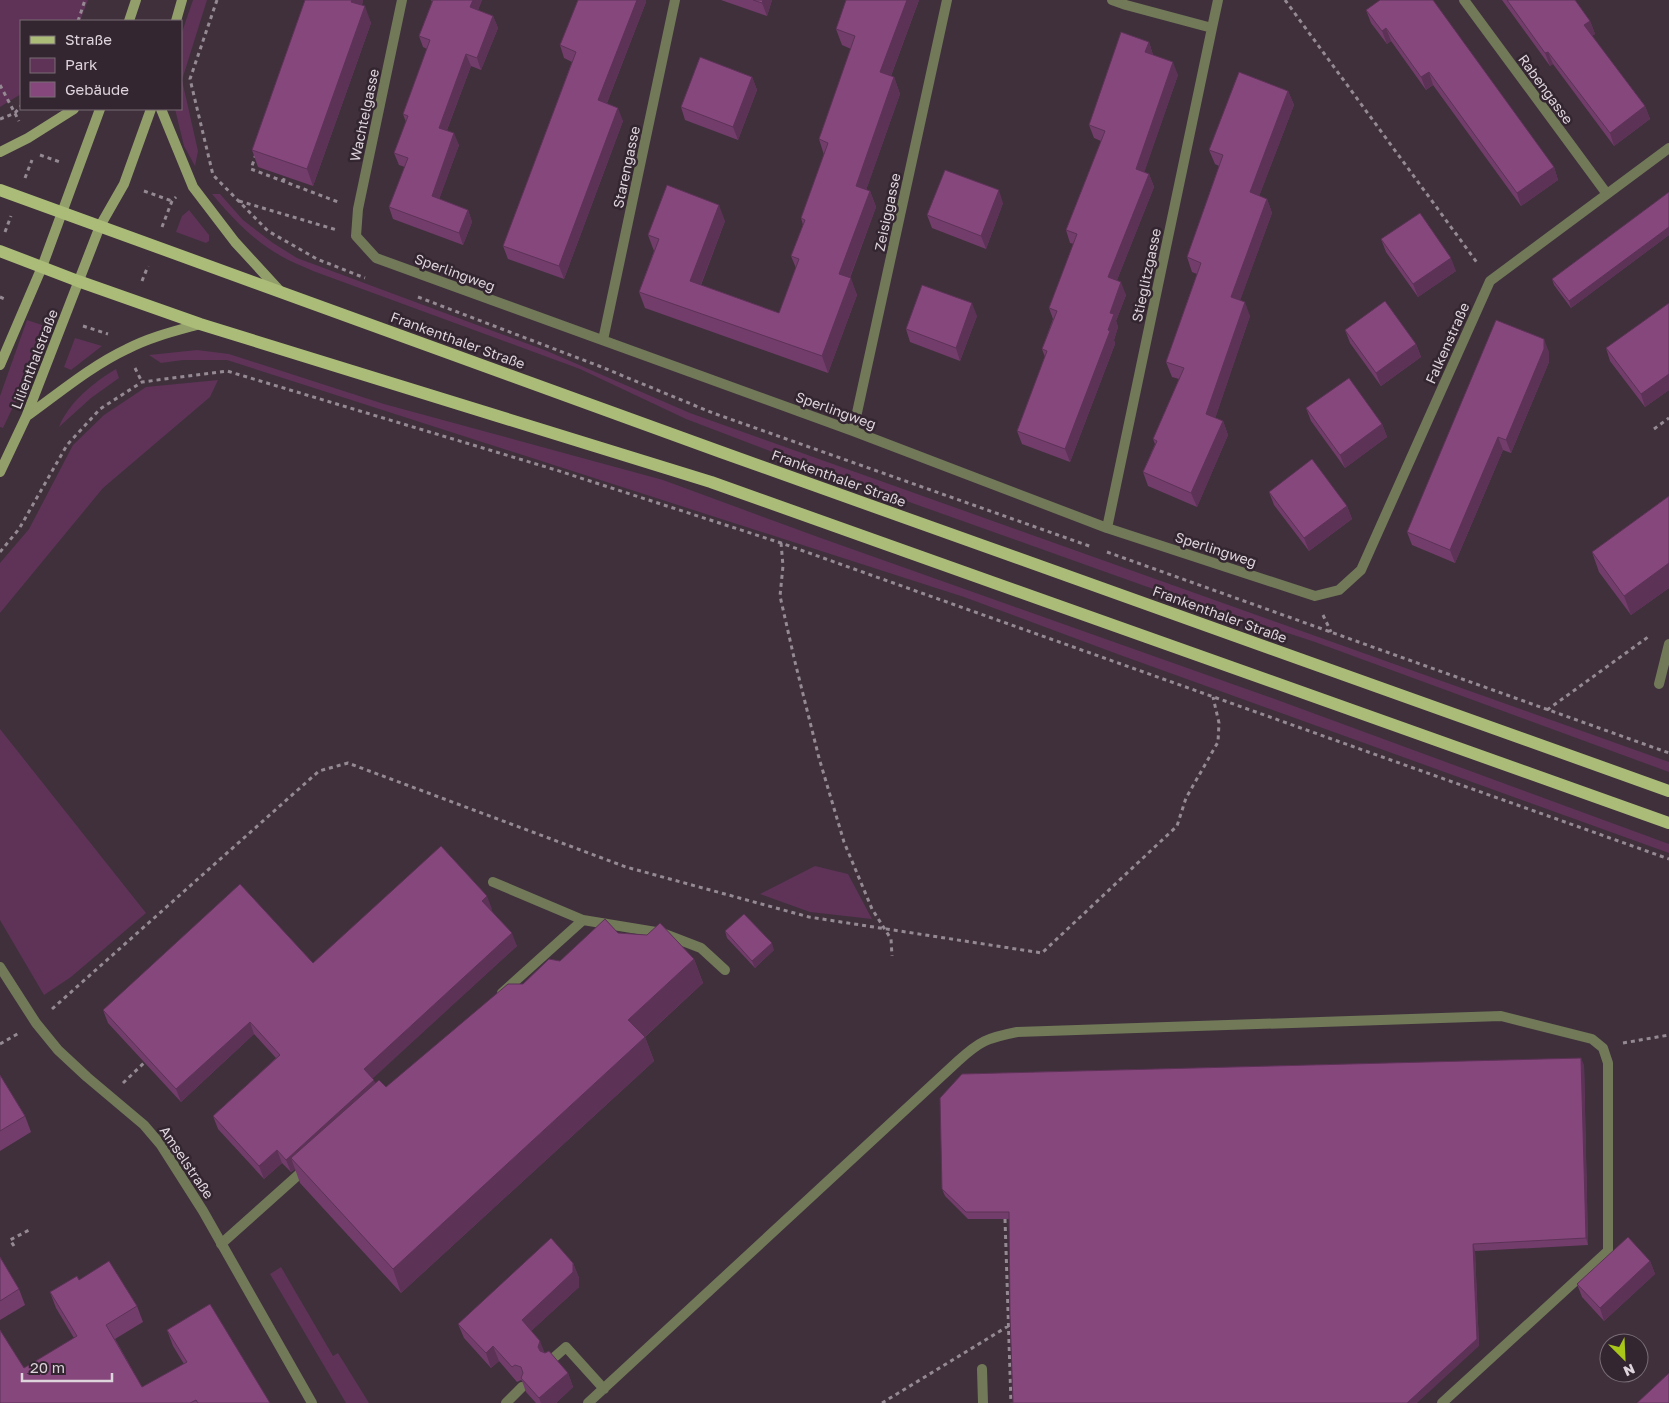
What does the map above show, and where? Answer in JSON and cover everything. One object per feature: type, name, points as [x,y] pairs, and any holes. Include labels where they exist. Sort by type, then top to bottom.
[{"type":"main road","points":[[129,20],[136,0]]},
{"type":"main road","points":[[176,20],[182,0]]},
{"type":"main road","points":[[0,152],[28,138],[72,110]]},
{"type":"main road","name":"Lilienthalstraße","points":[[1,357],[42,266],[100,110]]},
{"type":"main road","name":"Lilienthalstraße","points":[[0,472],[26,417],[100,226],[124,184],[152,110]]},
{"type":"main road","points":[[160,110],[193,187],[235,242],[279,290]]},
{"type":"main road","name":"Frankenthaler Straße","points":[[0,190],[712,448],[1669,791]]},
{"type":"main road","points":[[0,251],[134,302],[200,324],[711,482],[1669,823]]},
{"type":"main road","points":[[26,417],[84,375],[126,349],[162,334],[200,324]]},
{"type":"street","name":"Wachtelgasse","points":[[356,236],[358,210],[402,0]]},
{"type":"street","name":"Starengasse","points":[[603,340],[675,0]]},
{"type":"street","name":"Zeisiggasse","points":[[853,431],[947,0]]},
{"type":"street","points":[[1112,0],[1212,28]]},
{"type":"street","name":"Stieglitzgasse","points":[[1107,528],[1218,0]]},
{"type":"street","name":"Rabengasse","points":[[1464,0],[1607,194]]},
{"type":"street","name":"Falkenstraße","points":[[1315,596],[1339,590],[1361,570],[1490,281],[1669,148]]},
{"type":"street","name":"Sperlingweg","points":[[356,236],[376,258],[853,431],[1107,528],[1315,596]]},
{"type":"street","points":[[1659,684],[1669,644]]},
{"type":"street","points":[[494,882],[583,920],[662,933],[701,948],[725,970]]},
{"type":"street","points":[[495,999],[583,920]]},
{"type":"street","name":"Amselstraße","points":[[0,968],[36,1023],[58,1050],[144,1125],[161,1145],[222,1244],[312,1403]]},
{"type":"street","points":[[588,1403],[974,1046],[992,1037],[1017,1032],[1501,1016],[1592,1039],[1605,1052],[1608,1073],[1608,1251],[1442,1403]]},
{"type":"street","points":[[222,1244],[310,1164]]},
{"type":"street","points":[[550,1361],[566,1347],[604,1388]]},
{"type":"street","points":[[982,1369],[983,1403]]},
{"type":"street","points":[[506,1403],[522,1387]]},
{"type":"path","points":[[78,20],[85,0]]},
{"type":"path","points":[[216,0],[190,79],[213,175],[268,231],[317,259],[372,280]]},
{"type":"path","points":[[1285,0],[1490,281]]},
{"type":"path","points":[[0,86],[15,113]]},
{"type":"path","points":[[0,119],[15,113],[20,107]]},
{"type":"path","points":[[259,147],[251,169],[358,210]]},
{"type":"path","points":[[35,153],[62,163]]},
{"type":"path","points":[[283,182],[285,176]]},
{"type":"path","points":[[134,302],[172,200],[139,189]]},
{"type":"path","points":[[238,201],[356,236]]},
{"type":"path","points":[[417,297],[599,366],[713,414],[1669,753]]},
{"type":"path","points":[[79,325],[112,336]]},
{"type":"path","points":[[0,552],[19,529],[67,445],[100,409],[142,382],[227,371],[556,470],[781,543],[1669,859]]},
{"type":"path","points":[[1654,429],[1669,418]]},
{"type":"path","points":[[781,543],[783,566],[780,596],[812,733],[847,849],[872,909],[891,939],[892,956]]},
{"type":"path","points":[[1547,710],[1648,637]]},
{"type":"path","points":[[0,1044],[36,1023],[319,771],[348,763],[626,867],[809,917],[1042,953],[1177,826],[1186,798],[1218,742],[1219,724],[1213,697]]},
{"type":"path","points":[[1600,1046],[1669,1035]]},
{"type":"path","points":[[117,1089],[145,1062]]},
{"type":"path","points":[[1005,1219],[1011,1324],[1011,1403]]},
{"type":"path","points":[[14,1246],[10,1240],[31,1228]]},
{"type":"path","points":[[882,1403],[1011,1324]]},
{"type":"green space","points":[[0,0],[88,0],[80,20],[20,20],[20,95],[0,107]]},
{"type":"green space","points":[[193,0],[207,0],[182,80],[182,32]]},
{"type":"green space","points":[[182,80],[198,151],[195,166],[184,146],[175,110],[182,110]]},
{"type":"green space","points":[[212,194],[220,194],[243,220],[273,243],[297,258],[547,351],[690,413],[1669,762],[1669,772],[1315,642],[1156,590],[825,472],[686,419],[580,369],[313,271],[289,260],[271,250],[253,236]]},
{"type":"green space","points":[[189,210],[209,235],[209,241],[206,243],[176,232],[182,216]]},
{"type":"green space","points":[[27,320],[45,326],[23,386],[3,428],[0,427],[0,396]]},
{"type":"green space","points":[[75,338],[102,346],[71,370],[64,367]]},
{"type":"green space","points":[[197,350],[229,354],[384,404],[663,480],[1269,697],[1669,844],[1669,853],[964,597],[227,360],[183,360],[161,363],[149,355]]},
{"type":"green space","points":[[116,369],[119,378],[91,398],[59,427],[63,418],[76,401],[99,380]]},
{"type":"green space","points":[[218,380],[210,397],[103,488],[0,613],[0,563],[29,529],[73,445],[104,415],[146,387]]},
{"type":"green space","points":[[0,729],[146,913],[71,977],[44,995],[0,920]]},
{"type":"green space","points":[[815,866],[848,874],[872,919],[810,912],[760,894]]},
{"type":"green space","points":[[281,1267],[333,1356],[338,1353],[369,1403],[346,1403],[270,1274]]},
{"type":"building","points":[[305,0],[352,0],[351,2],[365,6],[307,169],[252,150]]},
{"type":"building","points":[[433,0],[473,0],[470,7],[493,16],[477,58],[466,54],[439,128],[454,133],[432,196],[468,210],[459,233],[389,207],[408,158],[394,153],[408,116],[403,114],[430,40],[419,36]]},
{"type":"building","points":[[578,0],[637,0],[598,100],[618,108],[559,266],[503,246],[576,52],[560,45]]},
{"type":"building","points":[[846,0],[907,0],[880,72],[894,77],[856,186],[870,191],[839,274],[851,278],[822,356],[639,292],[659,239],[648,235],[667,185],[719,205],[690,281],[779,313],[799,259],[791,256],[805,220],[801,218],[828,143],[819,139],[855,36],[836,29]]},
{"type":"building","points":[[1380,0],[1433,0],[1554,167],[1517,193],[1429,72],[1421,77],[1386,28],[1382,31],[1366,10]]},
{"type":"building","points":[[1507,0],[1575,0],[1590,21],[1584,25],[1645,106],[1610,133],[1548,52],[1545,53]]},
{"type":"building","points":[[1121,32],[1149,42],[1145,52],[1173,62],[1136,169],[1149,174],[1108,277],[1121,282],[1110,313],[1114,314],[1108,330],[1110,331],[1065,449],[1017,431],[1047,351],[1042,349],[1057,311],[1049,308],[1077,234],[1066,230],[1105,131],[1089,125]]},
{"type":"building","points":[[700,57],[752,77],[733,127],[681,107]]},
{"type":"building","points":[[1239,72],[1288,91],[1250,192],[1267,199],[1231,297],[1245,302],[1206,414],[1223,421],[1191,493],[1143,472],[1157,441],[1153,439],[1184,368],[1166,362],[1201,263],[1187,257],[1223,155],[1209,150]]},
{"type":"building","points":[[945,170],[999,190],[981,236],[927,215]]},
{"type":"building","points":[[1669,192],[1669,227],[1569,301],[1552,279]]},
{"type":"building","points":[[1420,213],[1451,258],[1413,284],[1381,239]]},
{"type":"building","points":[[922,285],[972,303],[956,348],[906,329]]},
{"type":"building","points":[[1385,301],[1416,344],[1376,373],[1345,330]]},
{"type":"building","points":[[1669,303],[1669,374],[1641,394],[1606,348]]},
{"type":"building","points":[[1496,320],[1544,339],[1544,349],[1506,440],[1498,437],[1450,550],[1407,532]]},
{"type":"building","points":[[1349,378],[1382,424],[1340,455],[1306,408]]},
{"type":"building","points":[[1312,459],[1347,506],[1304,538],[1269,492]]},
{"type":"building","points":[[1669,496],[1669,563],[1624,596],[1592,552]]},
{"type":"building","points":[[441,846],[487,896],[482,901],[512,933],[364,1069],[374,1080],[286,1160],[277,1150],[259,1166],[213,1116],[280,1055],[250,1022],[176,1089],[103,1010],[240,884],[313,963]]},
{"type":"building","points":[[744,914],[772,943],[752,961],[725,931]]},
{"type":"building","points":[[605,919],[618,933],[647,935],[660,923],[694,959],[628,1020],[645,1037],[393,1269],[291,1158],[379,1080],[386,1087],[508,984],[523,984],[549,959],[560,961]]},
{"type":"building","points":[[1581,1058],[1586,1238],[1473,1244],[1477,1339],[1407,1403],[1013,1403],[1009,1212],[966,1212],[942,1189],[940,1098],[962,1074]]},
{"type":"building","points":[[0,1075],[25,1116],[0,1131]]},
{"type":"building","points":[[1628,1237],[1650,1261],[1600,1308],[1577,1284]]},
{"type":"building","points":[[551,1238],[573,1263],[573,1272],[522,1320],[540,1341],[538,1347],[540,1351],[545,1353],[549,1351],[568,1373],[539,1398],[521,1378],[523,1373],[521,1367],[515,1365],[512,1367],[493,1346],[486,1353],[458,1324]]},
{"type":"building","points":[[0,1257],[19,1289],[0,1301]]},
{"type":"building","points":[[109,1261],[137,1306],[106,1325],[142,1387],[187,1362],[167,1330],[210,1304],[270,1403],[198,1403],[196,1400],[190,1403],[0,1403],[0,1330],[24,1368],[77,1336],[50,1292],[77,1276],[79,1280]]},
{"type":"building","points":[[1669,1373],[1669,1403],[1637,1403]]}]
